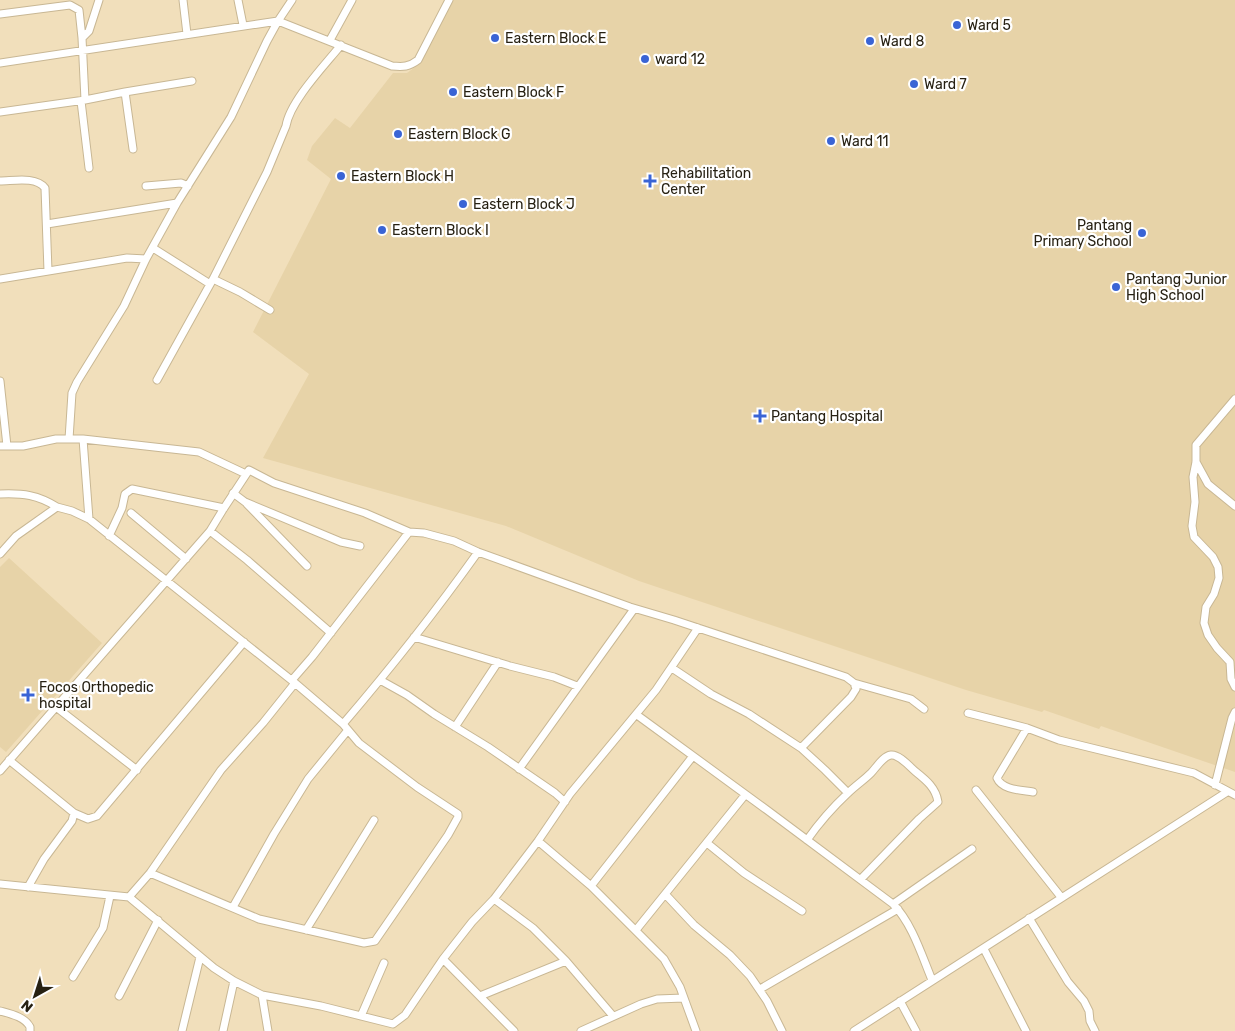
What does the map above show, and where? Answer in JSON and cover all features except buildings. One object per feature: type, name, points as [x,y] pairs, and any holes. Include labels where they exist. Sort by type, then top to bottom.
[{"type":"street","points":[[82,38],[89,31],[99,0]]},
{"type":"street","points":[[183,0],[186,34]]},
{"type":"street","points":[[238,0],[244,25]]},
{"type":"street","points":[[69,439],[72,393],[124,306],[146,259],[176,203],[231,117],[267,40],[292,0]]},
{"type":"street","points":[[330,40],[352,0]]},
{"type":"street","points":[[0,62],[278,21],[392,66],[411,65],[418,60],[449,0]]},
{"type":"street","points":[[0,14],[70,5],[78,10],[82,38],[83,100],[89,168]]},
{"type":"street","points":[[157,380],[212,282],[267,172],[286,126],[287,118],[294,106],[341,45]]},
{"type":"street","points":[[0,112],[192,81]]},
{"type":"street","points":[[125,92],[133,149]]},
{"type":"street","points":[[0,181],[30,180],[42,184],[45,188],[48,271]]},
{"type":"street","points":[[146,186],[181,183],[188,186]]},
{"type":"street","points":[[47,224],[176,203]]},
{"type":"street","points":[[153,248],[212,282],[240,292],[270,310]]},
{"type":"street","points":[[0,279],[127,258],[146,259]]},
{"type":"street","points":[[0,381],[3,446],[23,446],[56,439],[84,439],[199,452],[246,474]]},
{"type":"street","points":[[1235,399],[1196,445],[1196,462],[1193,477],[1195,502],[1192,526],[1194,537],[1213,557],[1218,567],[1219,578],[1214,594],[1206,608],[1204,623],[1208,635],[1230,662],[1230,680],[1235,687]]},
{"type":"street","points":[[84,439],[88,519]]},
{"type":"street","points":[[1196,462],[1208,484],[1235,506]]},
{"type":"street","points":[[0,770],[210,531],[249,470],[281,485],[365,514],[408,532],[424,533],[447,539],[634,609],[846,677],[854,683],[910,699],[924,709]]},
{"type":"street","points":[[109,536],[122,508],[125,494],[132,489],[224,508]]},
{"type":"street","points":[[233,493],[246,502],[307,566]]},
{"type":"street","points":[[0,494],[38,496],[57,507],[72,511],[88,519],[294,682],[345,727],[359,743],[417,787],[456,812],[458,817],[448,835],[375,940],[364,943],[259,919],[150,873]]},
{"type":"street","points":[[246,502],[341,542],[360,546]]},
{"type":"street","points":[[0,554],[16,536],[57,507]]},
{"type":"street","points":[[131,513],[186,559]]},
{"type":"street","points":[[210,531],[261,572],[331,633]]},
{"type":"street","points":[[129,898],[150,873],[221,770],[264,723],[408,532]]},
{"type":"street","points":[[233,907],[274,834],[308,779],[380,680],[446,598],[478,552]]},
{"type":"street","points":[[519,769],[634,609]]},
{"type":"street","points":[[0,884],[129,898],[158,920],[200,957],[234,982],[262,995],[361,1016],[393,1028],[405,1015],[443,959],[472,922],[494,899],[565,802],[637,716],[698,628]]},
{"type":"street","points":[[414,637],[554,677],[577,686]]},
{"type":"street","points":[[9,760],[74,813],[88,820],[97,816],[244,642]]},
{"type":"street","points":[[455,727],[498,662]]},
{"type":"street","points":[[672,668],[801,748],[848,793]]},
{"type":"street","points":[[380,680],[519,769],[565,802]]},
{"type":"street","points":[[801,748],[851,697],[856,689],[854,683]]},
{"type":"street","points":[[56,707],[137,770]]},
{"type":"street","points":[[1215,785],[1235,712]]},
{"type":"street","points":[[968,713],[1027,728],[1059,740],[1164,764],[1194,773],[1235,795]]},
{"type":"street","points":[[637,716],[861,879],[896,907],[920,950],[932,980]]},
{"type":"street","points":[[1027,728],[997,778],[1005,787],[1033,792]]},
{"type":"street","points":[[807,840],[848,793],[890,755],[894,755],[902,760],[923,778],[937,794],[938,802],[861,879]]},
{"type":"street","points":[[591,886],[694,756]]},
{"type":"street","points":[[976,790],[1061,897]]},
{"type":"street","points":[[854,1031],[1227,792]]},
{"type":"street","points":[[636,930],[746,795]]},
{"type":"street","points":[[28,887],[44,859],[72,821],[74,813]]},
{"type":"street","points":[[306,930],[374,820]]},
{"type":"street","points":[[538,841],[591,886],[664,959],[672,971],[696,1031]]},
{"type":"street","points":[[707,843],[744,874],[802,911]]},
{"type":"street","points":[[760,989],[896,907],[972,849]]},
{"type":"street","points":[[666,895],[694,925],[730,955],[760,989],[782,1031]]},
{"type":"street","points":[[73,977],[103,928],[110,896]]},
{"type":"street","points":[[494,899],[533,928],[566,961],[613,1016]]},
{"type":"street","points":[[1030,918],[1068,982],[1084,1001],[1095,1031]]},
{"type":"street","points":[[119,996],[158,920]]},
{"type":"street","points":[[984,948],[1026,1031]]},
{"type":"street","points":[[182,1031],[200,957]]},
{"type":"street","points":[[443,959],[514,1031]]},
{"type":"street","points":[[480,996],[566,961]]},
{"type":"street","points":[[361,1016],[384,963]]},
{"type":"street","points":[[223,1031],[234,982]]},
{"type":"street","points":[[262,995],[268,1031]]},
{"type":"street","points":[[581,1031],[657,999],[684,998]]},
{"type":"street","points":[[900,1001],[916,1031]]},
{"type":"street","points":[[0,1011],[27,1022],[30,1031]]},
{"type":"shaded area","name":"Pantang Hospital","points":[[452,0],[1235,0],[1235,772],[1101,726],[1099,729],[1044,710],[1042,712],[966,690],[639,581],[506,526],[263,458],[309,374],[253,332],[331,179],[307,160],[312,146],[335,118],[350,128],[393,73],[407,73],[418,65]]},
{"type":"shaded area","name":"Focos Orthopedic hospital","points":[[9,558],[102,643],[6,752],[0,747],[0,567]]},
{"type":"place","name":"Ward 5","points":[[957,25]]},
{"type":"place","name":"Eastern Block E","points":[[495,38]]},
{"type":"place","name":"Ward 8","points":[[870,41]]},
{"type":"place","name":"ward 12","points":[[645,59]]},
{"type":"place","name":"Ward 7","points":[[914,84]]},
{"type":"place","name":"Eastern Block F","points":[[453,92]]},
{"type":"place","name":"Eastern Block G","points":[[398,134]]},
{"type":"place","name":"Ward 11","points":[[831,141]]},
{"type":"place","name":"Eastern Block H","points":[[341,176]]},
{"type":"place","name":"Rehabilitation Center","points":[[650,181]]},
{"type":"place","name":"Eastern Block J","points":[[463,204]]},
{"type":"place","name":"Eastern Block I","points":[[382,230]]},
{"type":"place","name":"Pantang Primary School","points":[[1142,233]]},
{"type":"place","name":"Pantang Junior High School","points":[[1116,287]]},
{"type":"place","name":"Pantang Hospital","points":[[760,416]]},
{"type":"place","name":"Focos Orthopedic hospital","points":[[28,695]]}]
